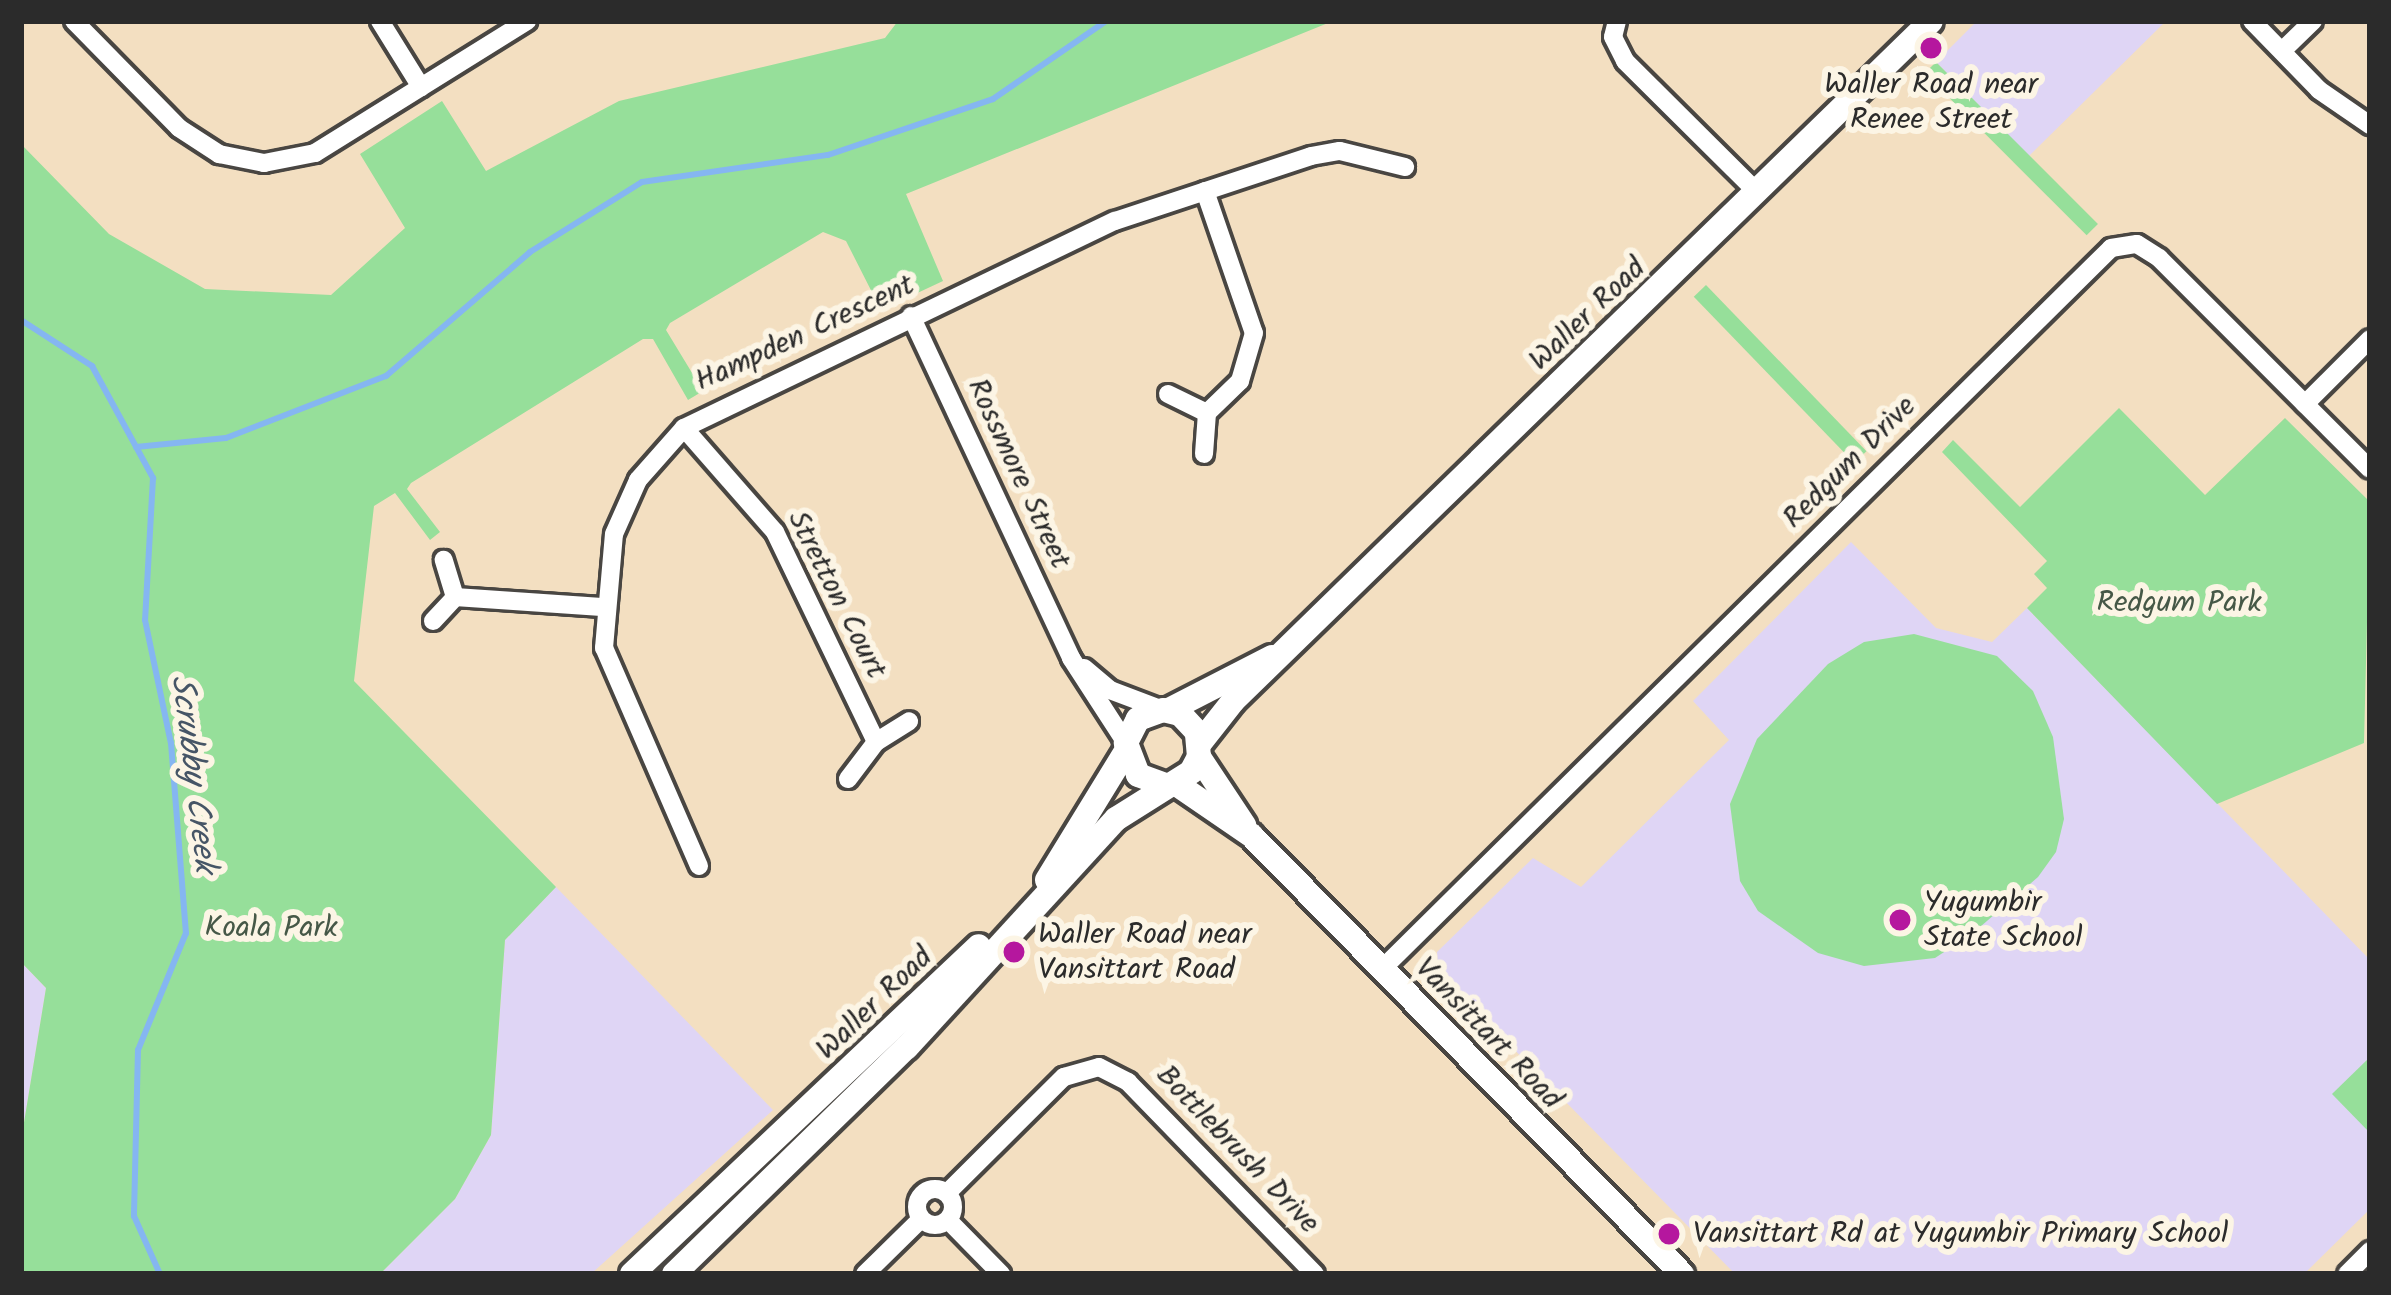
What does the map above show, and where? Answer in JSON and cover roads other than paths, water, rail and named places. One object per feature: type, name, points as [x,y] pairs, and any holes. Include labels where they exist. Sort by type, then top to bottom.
[{"type":"street","points":[[74,21],[179,128],[219,154],[264,164],[315,153],[527,21]]},
{"type":"street","points":[[380,21],[421,87]]},
{"type":"street","points":[[1617,21],[1613,37],[1625,61],[1756,191]]},
{"type":"street","name":"Waller Road","points":[[632,1274],[725,1207],[907,1047],[1116,819],[1169,783],[1286,652],[1931,21]]},
{"type":"street","points":[[2252,21],[2370,125]]},
{"type":"street","points":[[2282,51],[2313,21]]},
{"type":"street","name":"Hampden Crescent","points":[[699,866],[617,686],[604,648],[602,607],[624,509],[684,428],[1115,221],[1340,151],[1405,166]]},
{"type":"street","points":[[1204,454],[1207,413],[1240,381],[1254,333],[1205,191]]},
{"type":"street","name":"Redgum Drive","points":[[1382,969],[2111,248],[2137,244],[2159,258],[2370,469]]},
{"type":"street","name":"Rossmore Street","points":[[911,316],[1071,658],[1126,747]]},
{"type":"street","points":[[2305,404],[2370,339]]},
{"type":"street","points":[[1168,394],[1207,413]]},
{"type":"street","name":"Stretton Court","points":[[684,428],[775,532],[876,742]]},
{"type":"street","points":[[444,560],[455,597]]},
{"type":"street","points":[[455,597],[602,607]]},
{"type":"street","points":[[433,621],[455,597]]},
{"type":"street","name":"Waller Road","points":[[674,1274],[725,1207],[1044,883],[1138,719],[1166,710],[1229,673],[1286,652]]},
{"type":"street","name":"Rossmore Street","points":[[1071,658],[1110,690],[1166,710]]},
{"type":"street","points":[[1166,710],[1190,722],[1200,750]]},
{"type":"street","points":[[848,778],[876,742],[909,721]]},
{"type":"street","points":[[1126,747],[1138,775],[1169,783]]},
{"type":"street","name":"Vansittart Road","points":[[1200,750],[1252,836]]},
{"type":"street","name":"Vansittart Road","points":[[1169,783],[1252,836],[1682,1274]]},
{"type":"street","name":"Bottlebrush Drive","points":[[921,1219],[920,1196],[947,1193],[1064,1077],[1099,1067],[1128,1082],[1316,1274]]},
{"type":"street","points":[[947,1193],[948,1220],[1001,1274]]},
{"type":"street","points":[[865,1274],[921,1219],[948,1220]]},
{"type":"street","points":[[2347,1274],[2370,1251]]},
{"type":"waterway","points":[[136,447],[226,438],[386,376],[530,252],[642,182],[828,155],[993,99],[1106,21]]},
{"type":"waterway","name":"Scrubby Creek","points":[[21,320],[92,366],[153,478],[145,620],[171,743],[186,933],[138,1050],[134,1216],[160,1274]]},
{"type":"place","name":"Waller Road near Renee Street","points":[[1931,48]]},
{"type":"place","name":"Yugumbir State School","points":[[1900,920]]},
{"type":"place","name":"Waller Road near Vansittart Road","points":[[1014,952]]},
{"type":"place","name":"Vansittart Rd at Yugumbir Primary School","points":[[1669,1234]]},
{"type":"park label","name":"Redgum Park","points":[[2179,603]]},
{"type":"park label","name":"Koala Park","points":[[271,928]]}]
